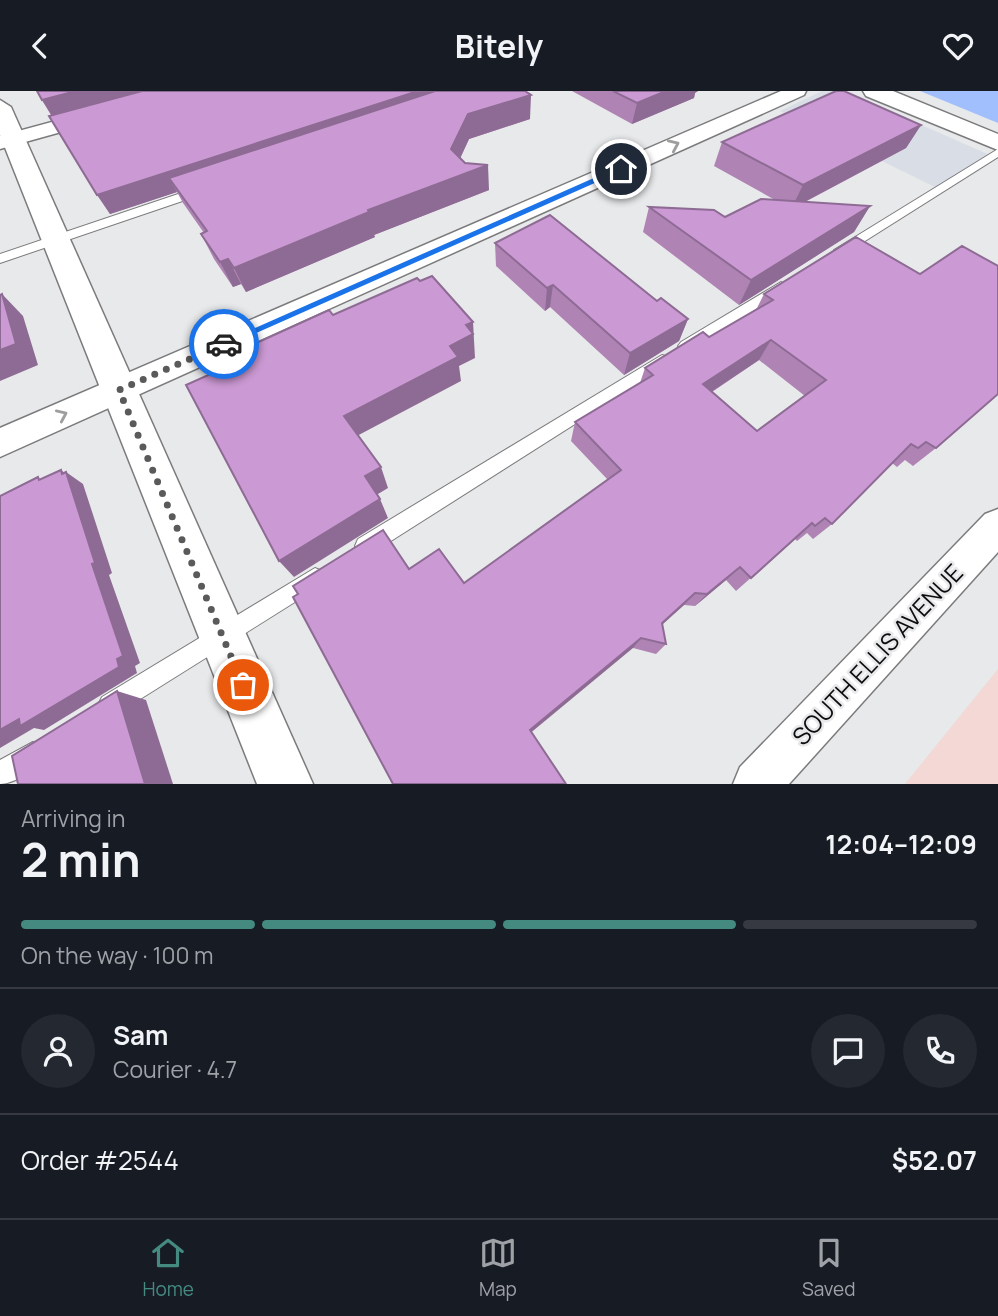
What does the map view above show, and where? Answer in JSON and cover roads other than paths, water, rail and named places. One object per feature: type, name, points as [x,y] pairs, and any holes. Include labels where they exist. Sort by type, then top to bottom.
[{"type":"street","points":[[187,91],[5,130],[56,240],[285,784]]},
{"type":"street","points":[[0,443],[797,91]]},
{"type":"street","points":[[874,91],[998,143]]},
{"type":"street","name":"SOUTH ELLIS AVENUE","points":[[757,784],[998,526]]},
{"type":"lane","points":[[822,262],[998,152]]},
{"type":"lane","points":[[0,259],[217,185]]},
{"type":"lane","points":[[354,553],[799,276]]},
{"type":"lane","points":[[93,716],[331,568]]},
{"type":"lane","points":[[0,774],[47,745]]}]
